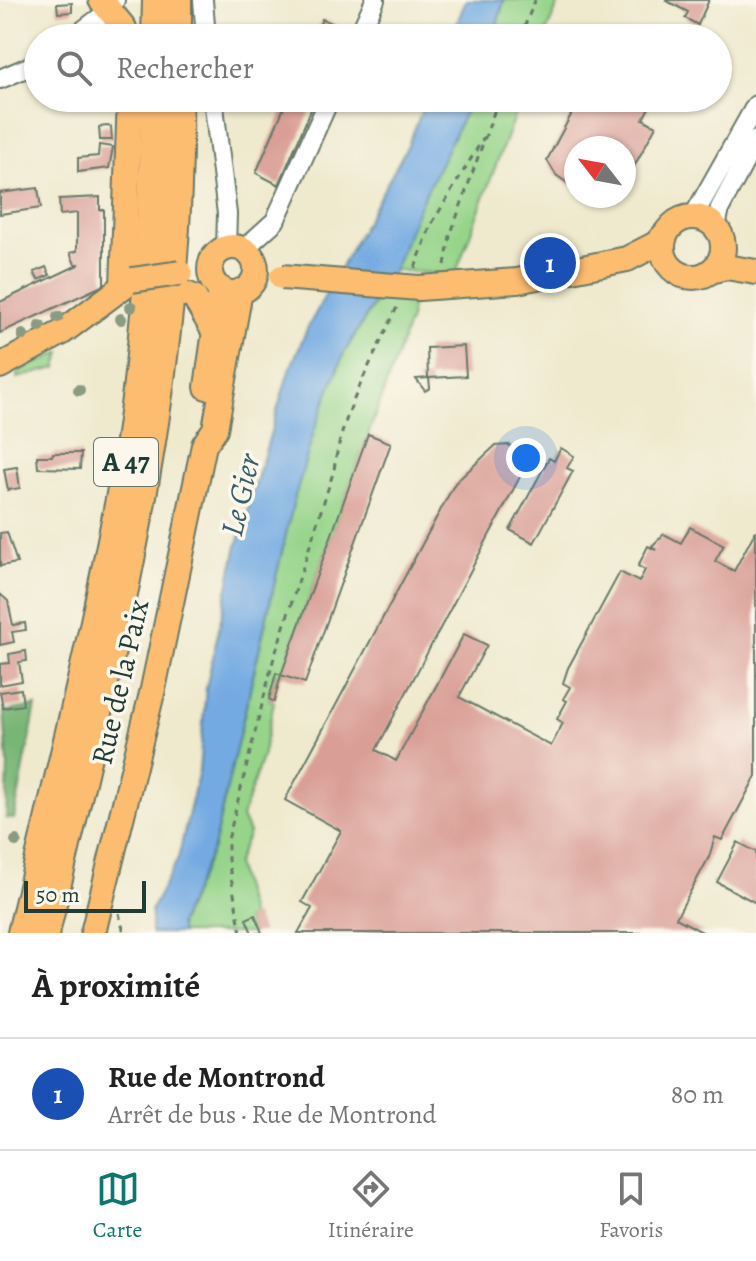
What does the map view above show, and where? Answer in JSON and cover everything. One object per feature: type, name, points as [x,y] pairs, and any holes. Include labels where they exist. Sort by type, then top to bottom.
[{"type":"highway","points":[[156,24],[157,0]]},
{"type":"highway","points":[[177,0],[177,24]]},
{"type":"highway","name":"A 47","points":[[28,932],[95,626],[124,475],[148,265],[154,112]]},
{"type":"highway","name":"A 47","points":[[28,932],[102,694],[154,431],[177,205],[178,112]]},
{"type":"main road","points":[[109,3],[122,24]]},
{"type":"main road","points":[[130,112],[131,283]]},
{"type":"main road","points":[[0,366],[61,333],[131,283],[282,277],[419,286],[517,281],[627,259],[656,244],[682,219],[693,217],[756,264]]},
{"type":"main road","points":[[667,232],[664,253],[674,270]]},
{"type":"main road","points":[[711,271],[723,254],[720,236]]},
{"type":"main road","points":[[235,248],[253,259],[232,281],[214,256],[235,248]]},
{"type":"main road","points":[[627,259],[659,263],[692,277],[726,267],[756,272]]},
{"type":"main road","points":[[181,279],[215,333]]},
{"type":"main road","name":"Rue de la Paix","points":[[93,933],[153,689],[204,445],[201,427],[215,333],[232,281]]},
{"type":"main road","name":"Rue de la Paix","points":[[204,445],[215,429],[232,281]]},
{"type":"street","points":[[203,0],[205,24]]},
{"type":"street","points":[[364,24],[375,0]]},
{"type":"street","points":[[87,24],[109,3]]},
{"type":"street","points":[[0,79],[24,69]]},
{"type":"street","points":[[693,217],[756,105]]},
{"type":"street","points":[[215,112],[227,214],[235,248],[275,221],[324,112]]},
{"type":"street","points":[[720,236],[720,208],[756,140]]},
{"type":"path","points":[[526,24],[535,0]]},
{"type":"path","points":[[241,933],[228,840],[250,744],[330,484],[338,442],[365,369],[450,236],[495,112]]},
{"type":"path","points":[[419,286],[431,225],[489,131]]},
{"type":"path","points":[[119,911],[124,933]]},
{"type":"green space","points":[[504,0],[560,0],[550,24],[498,24]]},
{"type":"green space","points":[[465,112],[516,112],[455,275],[394,270],[416,211]]},
{"type":"green space","points":[[378,298],[412,301],[410,319],[281,675],[276,673],[269,699],[274,702],[262,757],[242,817],[249,833],[236,864],[251,917],[246,919],[252,933],[181,933],[179,925],[213,848],[294,500],[315,428],[344,353]]},
{"type":"green space","points":[[61,352],[57,368],[17,378],[17,372]]},
{"type":"green space","points":[[36,706],[14,819],[6,818],[8,765],[4,712]]},
{"type":"water","points":[[466,0],[504,0],[497,24],[457,24]]},
{"type":"water","points":[[421,112],[465,112],[417,211],[394,270],[344,353],[315,428],[294,500],[213,848],[179,924],[181,933],[151,933],[151,910],[178,859],[199,770],[206,688],[236,550],[288,374],[307,329],[408,145]]},
{"type":"building","points":[[665,0],[709,0],[698,24],[685,18],[688,12]]},
{"type":"building","points":[[72,3],[72,12],[58,13],[57,4]]},
{"type":"building","points":[[282,112],[310,112],[279,185],[256,173]]},
{"type":"building","points":[[573,112],[647,112],[643,119],[656,126],[636,163],[636,136],[564,136],[564,181],[556,175],[547,160]]},
{"type":"building","points":[[99,127],[111,127],[112,140],[100,140]]},
{"type":"building","points":[[99,145],[113,147],[109,168],[78,172],[78,158],[98,156]]},
{"type":"building","points":[[38,188],[41,208],[0,214],[0,193]]},
{"type":"building","points":[[100,197],[100,210],[104,210],[104,285],[0,333],[0,302],[80,264],[75,264],[70,253],[77,251],[77,213],[60,215],[59,199]]},
{"type":"building","points":[[46,267],[50,275],[38,280],[34,272]]},
{"type":"building","points":[[464,346],[466,376],[429,378],[430,388],[425,391],[416,379],[428,378],[427,348]]},
{"type":"building","points":[[368,434],[391,443],[305,683],[281,675]]},
{"type":"building","points":[[509,445],[531,456],[376,750],[396,761],[464,634],[487,645],[459,697],[551,746],[563,723],[557,719],[567,701],[563,699],[570,687],[563,683],[568,668],[620,572],[639,582],[645,570],[638,566],[648,546],[656,550],[652,546],[664,534],[681,543],[690,527],[724,545],[715,561],[734,571],[756,530],[756,776],[722,840],[715,837],[709,857],[676,918],[704,933],[298,933],[312,908],[302,902],[341,831],[285,800],[455,483],[495,446]]},
{"type":"building","points":[[561,448],[574,456],[567,468],[573,471],[534,543],[510,530],[549,458],[554,461]]},
{"type":"building","points":[[53,453],[81,453],[80,469],[38,468],[37,456],[52,456]]},
{"type":"building","points":[[17,467],[20,488],[8,490],[4,469]]},
{"type":"building","points":[[7,532],[17,563],[0,566],[0,533]]},
{"type":"building","points":[[0,594],[8,601],[13,625],[25,623],[26,630],[12,632],[14,642],[0,645]]},
{"type":"building","points":[[26,651],[27,661],[19,662],[22,681],[0,685],[0,664],[10,663],[9,654]]},
{"type":"building","points":[[276,673],[281,675],[274,702],[269,699]]},
{"type":"building","points":[[21,689],[23,705],[3,708],[0,692]]},
{"type":"building","points":[[738,842],[756,852],[756,903],[717,882]]},
{"type":"building","points":[[255,915],[262,933],[252,933],[246,919]]},
{"type":"place","name":"Rue de Montrond","points":[[550,263]]},
{"type":"water label","name":"Le Gier","points":[[240,495]]}]
